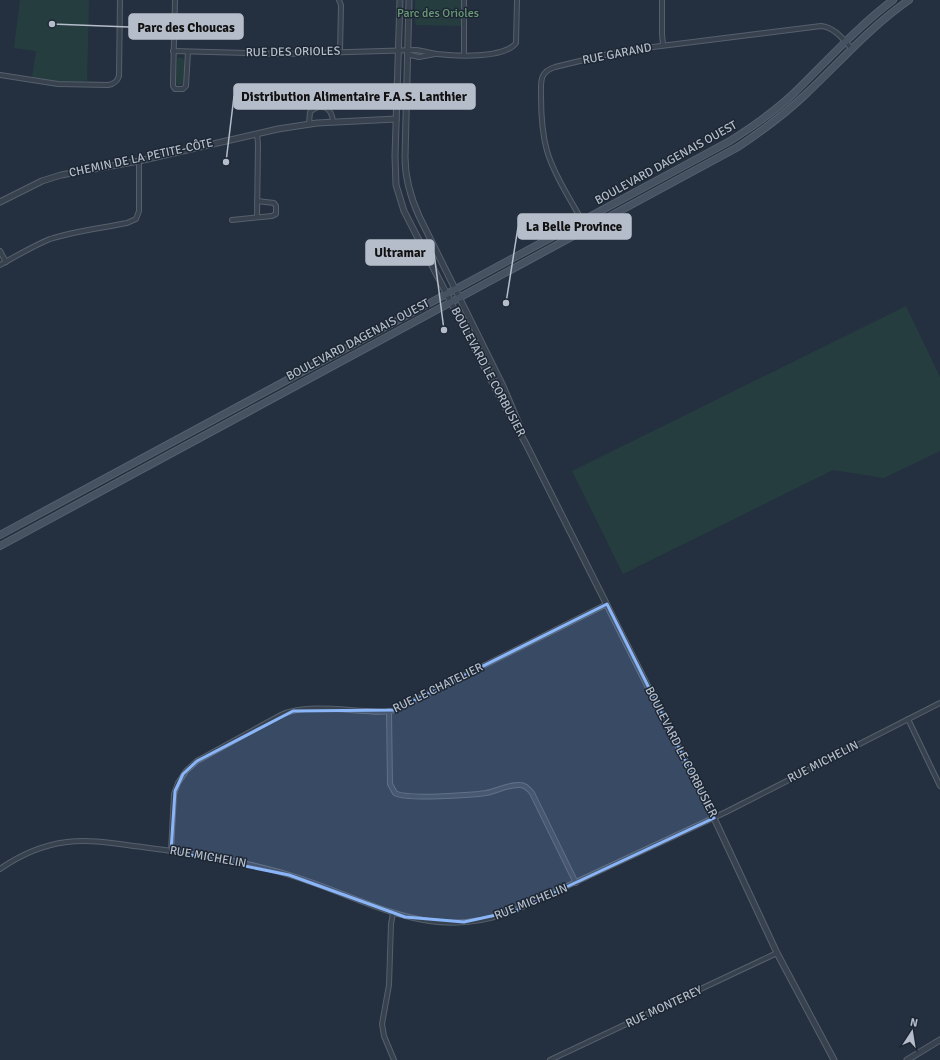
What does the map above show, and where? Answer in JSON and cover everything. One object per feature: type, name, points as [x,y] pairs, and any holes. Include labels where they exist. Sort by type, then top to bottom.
[{"type":"main road","name":"BOULEVARD DAGENAIS OUEST","points":[[0,535],[720,147],[750,128],[790,96],[845,41],[871,17],[893,0]]},
{"type":"main road","name":"BOULEVARD DAGENAIS OUEST","points":[[0,546],[724,155],[754,136],[796,103],[851,48],[909,0]]},
{"type":"street","points":[[0,75],[58,84],[108,85],[114,83],[118,79],[120,0]]},
{"type":"street","points":[[175,0],[173,52],[174,89],[177,90],[186,86],[188,52]]},
{"type":"street","points":[[339,0],[341,4],[340,52]]},
{"type":"street","name":"BOULEVARD LE CORBUSIER","points":[[400,0],[395,171],[396,185],[400,202],[446,294],[526,444],[607,604],[714,818],[777,953],[834,1060]]},
{"type":"street","name":"BOULEVARD LE CORBUSIER","points":[[409,0],[405,156],[406,181],[417,211],[503,386],[526,444]]},
{"type":"street","points":[[464,0],[464,55]]},
{"type":"street","name":"RUE DES ORIOLES","points":[[173,52],[282,54],[408,52],[420,50],[438,54],[488,55],[513,46],[516,39],[517,0]]},
{"type":"street","points":[[662,0],[663,45]]},
{"type":"street","name":"RUE GARAND","points":[[587,230],[547,152],[542,120],[542,83],[543,74],[547,69],[614,53],[663,45],[821,26],[834,31],[851,48]]},
{"type":"street","name":"RUE DES ORIOLES","points":[[408,52],[419,57],[438,54]]},
{"type":"street","points":[[309,124],[310,112],[319,108],[328,108],[330,110],[333,122]]},
{"type":"street","name":"CHEMIN DE LA PETITE-CÔTE","points":[[0,202],[36,184],[59,176],[257,134],[309,124],[396,119]]},
{"type":"street","points":[[257,134],[257,217]]},
{"type":"street","points":[[0,265],[50,239],[127,223],[136,219],[139,211],[138,160]]},
{"type":"street","points":[[232,220],[274,216],[276,214],[276,205],[273,202],[257,201]]},
{"type":"street","points":[[0,251],[6,262]]},
{"type":"street","name":"RUE LE CHATELIER","points":[[171,850],[172,808],[175,790],[183,774],[197,761],[293,710],[389,711],[401,707],[607,604]]},
{"type":"street","name":"RUE MICHELIN","points":[[0,869],[15,859],[48,846],[70,842],[96,842],[171,850],[228,860],[277,871],[307,880],[393,913],[417,920],[458,922],[480,920],[514,911],[714,818],[940,703]]},
{"type":"street","points":[[389,711],[390,782],[391,788],[394,792],[398,795],[404,796],[469,795],[491,792],[516,785],[524,786],[532,793],[576,883]]},
{"type":"street","points":[[908,719],[940,786]]},
{"type":"street","points":[[393,913],[391,924],[389,985],[382,1024],[384,1036],[394,1060]]},
{"type":"street","name":"RUE MONTEREY","points":[[550,1060],[777,953]]},
{"type":"street","points":[[907,1060],[940,1040]]},
{"type":"highlighted area","points":[[607,604],[714,818],[515,911],[464,922],[405,917],[289,875],[171,851],[175,791],[183,774],[197,761],[293,711],[395,710]]},
{"type":"green space","points":[[20,0],[89,0],[87,81],[58,81],[32,77],[36,51],[14,48]]},
{"type":"green space","name":"Parc des Orioles","points":[[415,0],[461,0],[461,26],[416,25]]},
{"type":"green space","points":[[179,57],[183,58],[184,74],[183,84],[178,85],[176,82],[177,59]]},
{"type":"green space","points":[[906,306],[940,377],[940,451],[884,478],[833,470],[623,574],[572,471]]},
{"type":"place","name":"Parc des Choucas","points":[[52,24]]},
{"type":"place","name":"Distribution Alimentaire F.A.S. Lanthier","points":[[226,162]]},
{"type":"place","name":"La Belle Province","points":[[506,303]]},
{"type":"place","name":"Ultramar","points":[[444,330]]}]
